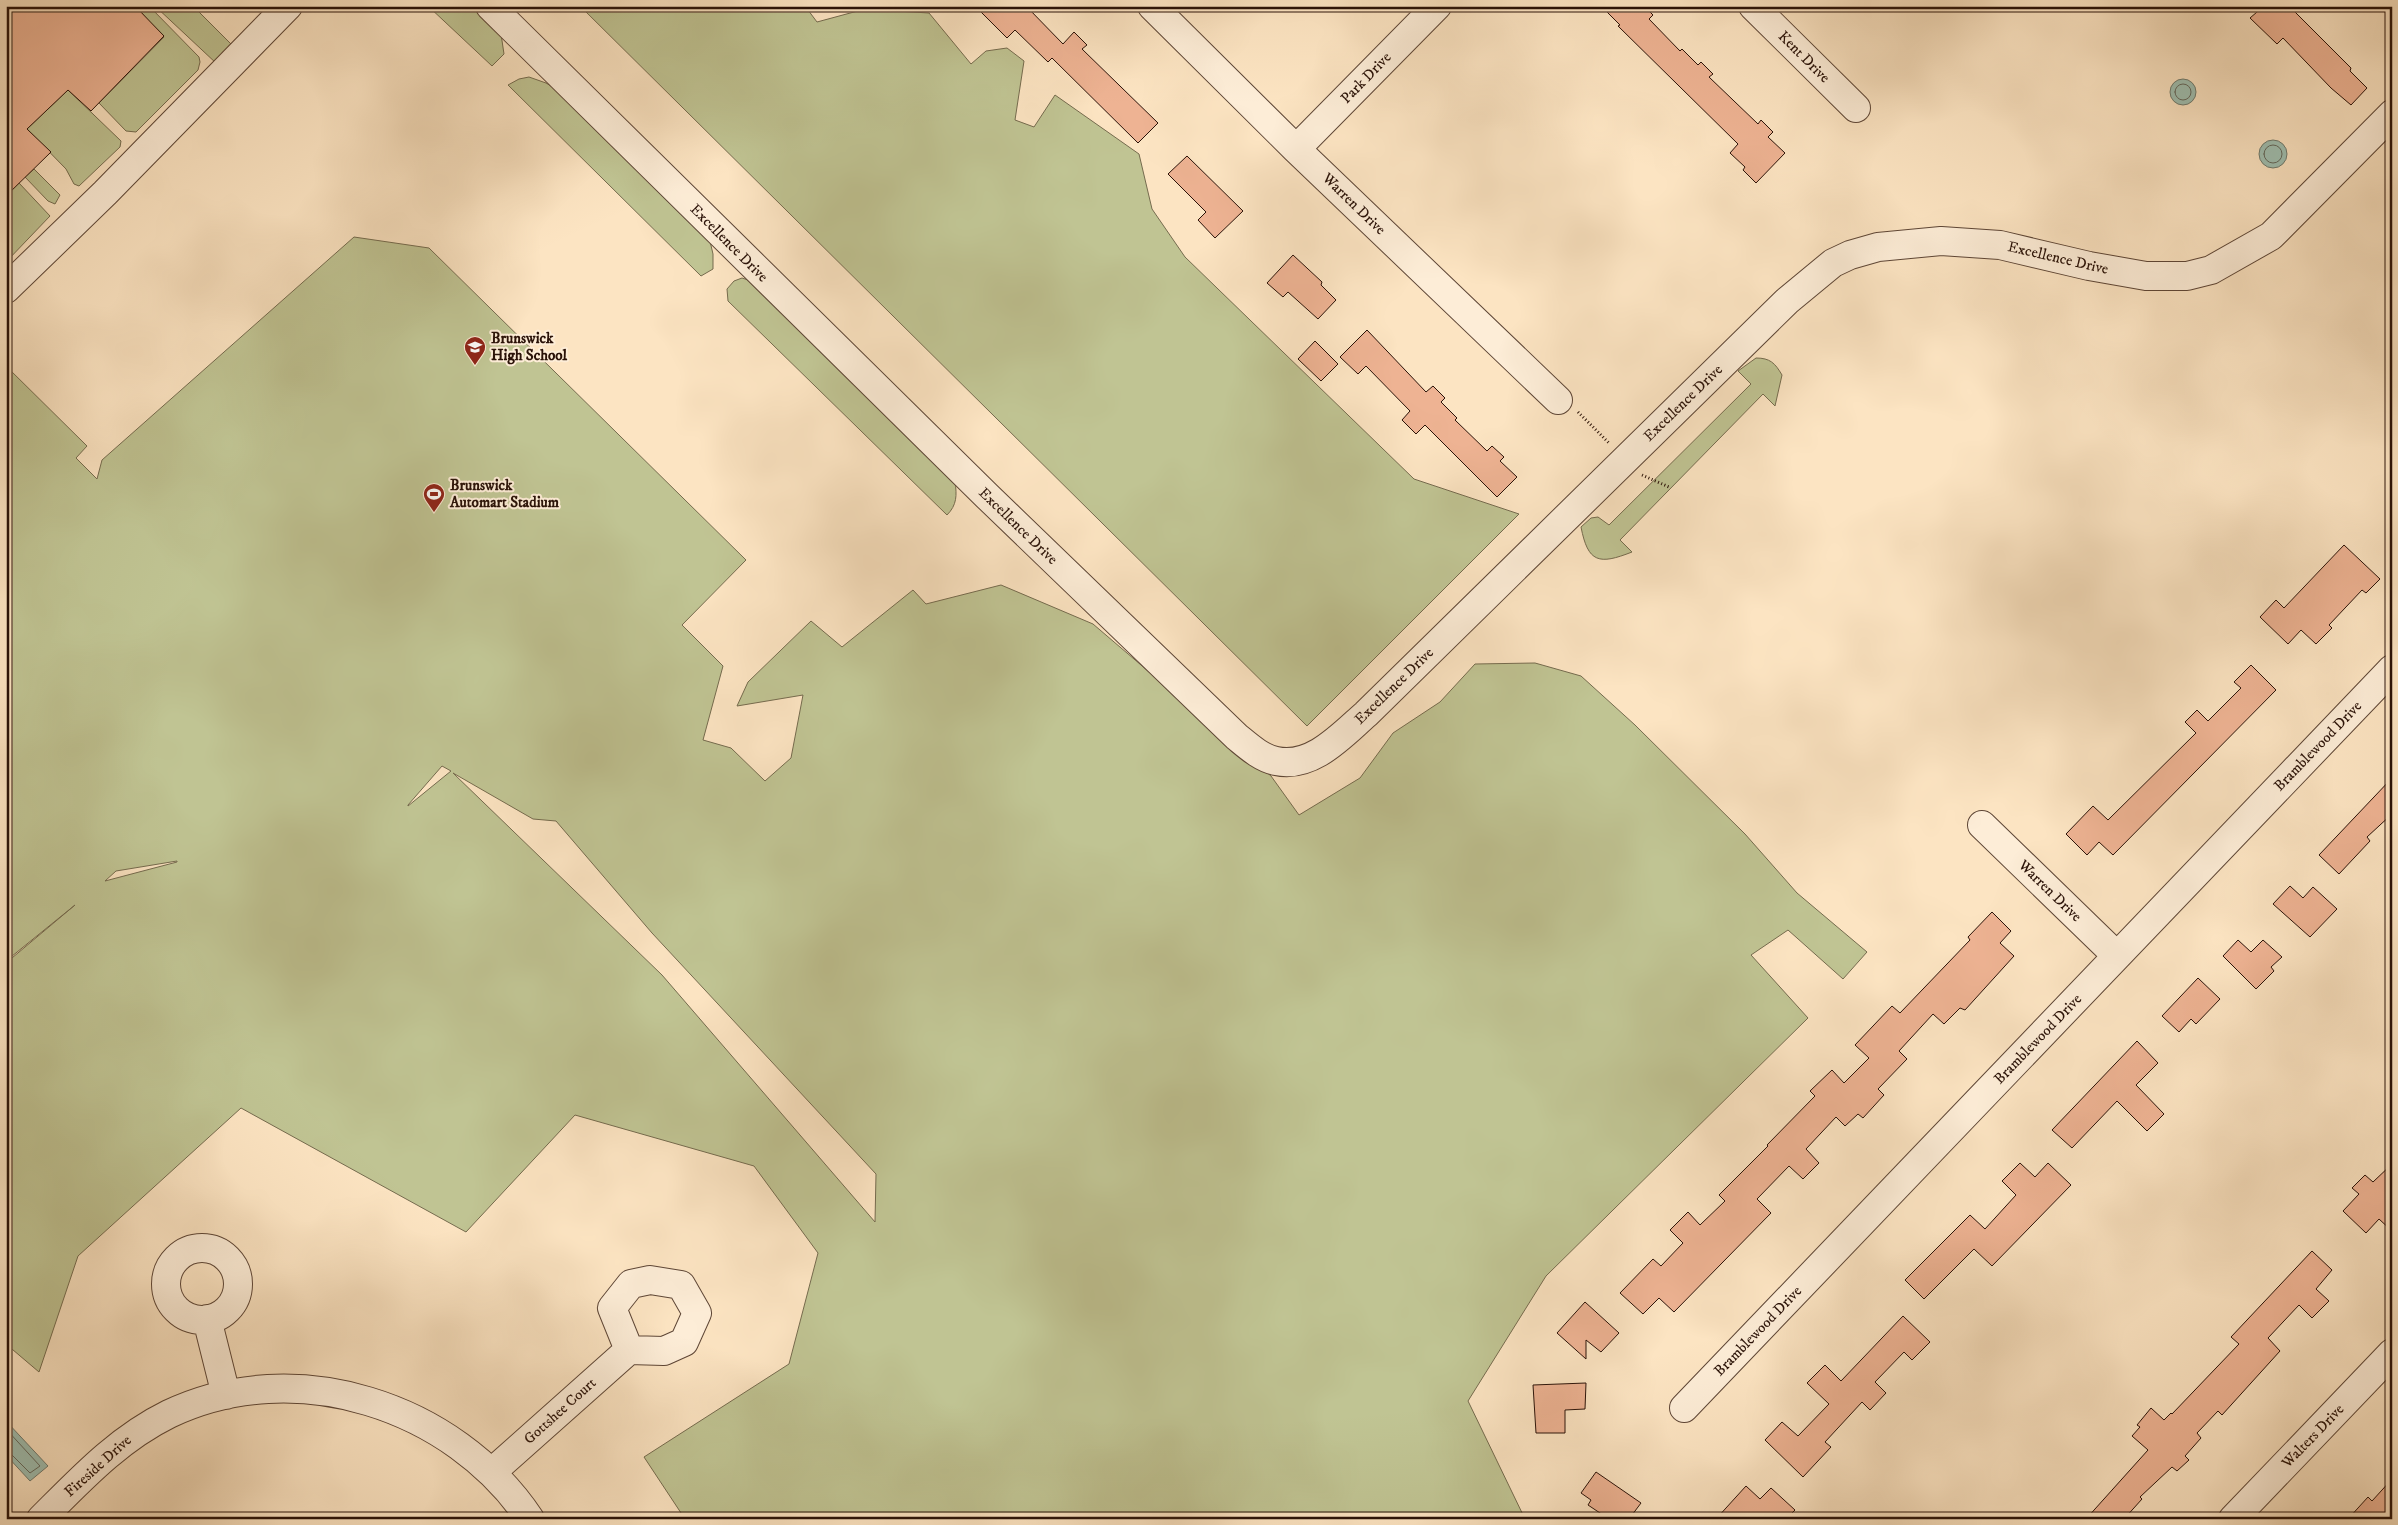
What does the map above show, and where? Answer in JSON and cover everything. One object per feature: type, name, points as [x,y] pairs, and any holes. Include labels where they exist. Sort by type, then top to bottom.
[{"type":"street","points":[[6,289],[105,193],[288,6]]},
{"type":"street","name":"Excellence Drive","points":[[490,6],[973,482],[1236,737],[1258,753],[1276,761],[1284,762],[1292,762],[1315,755],[1366,714],[1787,301],[1833,263],[1857,252],[1878,247],[1941,241],[2000,245],[2132,274],[2161,276],[2199,274],[2233,259],[2270,236],[2392,114]]},
{"type":"street","name":"Warren Drive","points":[[1152,6],[1296,149],[1558,400]]},
{"type":"street","name":"Park Drive","points":[[1296,149],[1437,6]]},
{"type":"street","name":"Kent Drive","points":[[1753,6],[1856,108]]},
{"type":"street","name":"Bramblewood Drive","points":[[1684,1408],[2392,669]]},
{"type":"street","name":"Warren Drive","points":[[1982,825],[2117,956]]},
{"type":"street","points":[[207,1320],[226,1395]]},
{"type":"street","name":"Gottshee Court","points":[[492,1472],[629,1350]]},
{"type":"street","name":"Walters Drive","points":[[2233,1519],[2392,1353]]},
{"type":"street","name":"Fireside Drive","points":[[41,1519],[105,1456],[136,1432],[170,1414],[226,1395],[259,1389],[298,1388],[337,1393],[375,1402],[415,1419],[446,1436],[492,1472],[520,1503],[530,1519]]},
{"type":"green space","points":[[135,6],[149,6],[199,57],[200,62],[198,70],[136,132],[126,131],[99,103],[164,37]]},
{"type":"green space","points":[[155,6],[193,6],[232,45],[217,64]]},
{"type":"green space","points":[[428,6],[472,6],[501,34],[504,54],[492,66]]},
{"type":"green space","points":[[580,6],[805,6],[817,22],[865,9],[929,13],[971,64],[986,51],[1007,48],[1024,61],[1015,120],[1034,127],[1055,95],[1139,154],[1152,209],[1185,257],[1414,479],[1519,514],[1307,726]]},
{"type":"green space","points":[[529,77],[558,90],[709,237],[713,254],[713,269],[701,276],[508,85],[519,79]]},
{"type":"green space","points":[[68,90],[121,141],[120,147],[79,186],[74,184],[66,169],[27,129]]},
{"type":"green space","points":[[34,169],[60,195],[55,204],[48,201],[25,177]]},
{"type":"green space","points":[[19,183],[50,216],[6,262],[6,196]]},
{"type":"green space","points":[[354,237],[429,248],[746,560],[682,625],[723,666],[703,740],[731,748],[765,781],[791,758],[803,695],[737,706],[748,682],[811,621],[842,647],[913,590],[926,604],[1001,585],[1093,624],[1271,776],[1299,815],[1360,778],[1393,733],[1440,702],[1475,664],[1535,663],[1581,676],[1635,725],[1745,834],[1797,893],[1867,952],[1843,979],[1788,930],[1751,955],[1808,1018],[1546,1276],[1468,1401],[1525,1519],[685,1519],[644,1457],[789,1364],[818,1253],[754,1166],[575,1115],[466,1232],[241,1108],[78,1256],[39,1372],[6,1344],[6,963],[75,905],[6,961],[6,366],[87,446],[76,458],[97,479],[102,460]],"holes":[[[442,766],[451,771],[408,806],[408,805]],[[453,773],[533,819],[556,821],[652,933],[876,1174],[875,1222],[662,975]],[[177,861],[105,881],[116,871]]]},
{"type":"green space","points":[[742,278],[751,281],[955,482],[956,500],[947,515],[728,301],[727,289],[734,281]]},
{"type":"green space","points":[[1756,358],[1772,362],[1782,375],[1775,406],[1763,394],[1620,540],[1632,552],[1611,559],[1597,558],[1592,554],[1587,548],[1581,527],[1591,518],[1598,517],[1609,525],[1751,384],[1738,371]]},
{"type":"water","points":[[2183,79],[2192,83],[2196,92],[2192,101],[2183,105],[2174,101],[2170,92],[2174,83]]},
{"type":"water","points":[[2273,140],[2283,144],[2287,154],[2283,164],[2273,168],[2263,164],[2259,154],[2263,144]]},
{"type":"water","points":[[6,1421],[48,1466],[30,1481],[6,1455]]},
{"type":"building","points":[[6,6],[135,6],[164,36],[91,111],[68,90],[27,129],[51,152],[6,196]]},
{"type":"building","points":[[975,6],[1026,6],[1063,44],[1074,32],[1087,45],[1082,49],[1158,123],[1138,143],[1052,58],[1048,62],[1015,30],[1007,38]]},
{"type":"building","points":[[1601,6],[1644,6],[1653,15],[1649,19],[1680,51],[1682,49],[1698,65],[1701,62],[1713,74],[1709,77],[1758,124],[1761,120],[1773,132],[1768,137],[1785,153],[1756,183],[1743,170],[1745,167],[1730,153],[1738,144],[1618,26],[1620,25]]},
{"type":"building","points":[[2264,6],[2289,6],[2351,68],[2350,71],[2367,88],[2351,105],[2331,88],[2283,38],[2277,44],[2250,18]]},
{"type":"building","points":[[1187,156],[1243,211],[1215,238],[1198,220],[1206,212],[1168,174]]},
{"type":"building","points":[[1293,255],[1322,282],[1321,285],[1336,300],[1318,319],[1288,292],[1283,297],[1267,283]]},
{"type":"building","points":[[1367,330],[1426,392],[1433,386],[1445,398],[1441,402],[1457,418],[1455,420],[1487,451],[1492,446],[1504,457],[1500,461],[1517,477],[1497,497],[1425,425],[1416,434],[1402,420],[1410,411],[1366,366],[1358,374],[1340,357]]},
{"type":"building","points":[[1315,341],[1338,364],[1321,381],[1298,359]]},
{"type":"building","points":[[2344,545],[2380,579],[2366,593],[2362,590],[2329,625],[2332,628],[2316,644],[2301,630],[2288,644],[2260,617],[2276,600],[2284,608]]},
{"type":"building","points":[[2251,665],[2276,690],[2113,855],[2099,842],[2087,855],[2066,834],[2093,806],[2108,820],[2196,733],[2185,722],[2197,710],[2208,721],[2241,688],[2234,682]]},
{"type":"building","points":[[2392,778],[2392,814],[2367,837],[2370,841],[2339,874],[2319,855]]},
{"type":"building","points":[[2290,886],[2303,898],[2313,887],[2337,909],[2310,937],[2273,904]]},
{"type":"building","points":[[1992,912],[2011,931],[2000,943],[2014,956],[1965,1010],[1960,1008],[1944,1024],[1933,1014],[1899,1051],[1907,1059],[1878,1089],[1884,1095],[1863,1118],[1858,1114],[1845,1126],[1836,1117],[1806,1149],[1819,1163],[1803,1179],[1789,1166],[1757,1199],[1771,1213],[1674,1312],[1659,1298],[1643,1314],[1620,1293],[1653,1259],[1661,1266],[1683,1243],[1670,1230],[1688,1212],[1700,1225],[1725,1201],[1719,1195],[1815,1096],[1810,1091],[1832,1070],[1844,1083],[1869,1058],[1855,1045],[1892,1006],[1900,1013],[1970,940],[1968,937]]},
{"type":"building","points":[[2238,940],[2251,952],[2263,940],[2282,957],[2271,967],[2274,971],[2256,989],[2223,956]]},
{"type":"building","points":[[2198,978],[2220,999],[2196,1024],[2191,1019],[2179,1032],[2162,1016]]},
{"type":"building","points":[[2137,1041],[2158,1063],[2136,1085],[2164,1114],[2147,1131],[2117,1101],[2072,1148],[2052,1130]]},
{"type":"building","points":[[2020,1163],[2035,1177],[2048,1163],[2071,1185],[1992,1266],[1974,1249],[1924,1299],[1905,1280],[1970,1215],[1985,1229],[2016,1195],[2002,1181]]},
{"type":"building","points":[[2392,1164],[2392,1231],[2379,1219],[2366,1233],[2343,1211],[2359,1194],[2352,1188],[2365,1175],[2373,1182]]},
{"type":"building","points":[[2312,1251],[2332,1270],[2316,1289],[2329,1301],[2312,1318],[2299,1305],[2268,1338],[2280,1351],[2222,1415],[2218,1411],[2197,1433],[2201,1438],[2185,1456],[2189,1460],[2177,1471],[2172,1467],[2140,1497],[2142,1499],[2124,1519],[2086,1519],[2148,1450],[2132,1436],[2140,1427],[2137,1425],[2151,1408],[2164,1420],[2172,1414],[2239,1344],[2231,1337]]},
{"type":"building","points":[[1585,1302],[1619,1333],[1601,1352],[1586,1340],[1586,1359],[1557,1333]]},
{"type":"building","points":[[1903,1316],[1930,1342],[1912,1360],[1904,1352],[1875,1382],[1886,1393],[1870,1410],[1862,1402],[1825,1442],[1831,1447],[1803,1477],[1765,1440],[1782,1422],[1798,1436],[1829,1404],[1807,1383],[1825,1365],[1841,1381]]},
{"type":"building","points":[[1586,1383],[1585,1409],[1565,1410],[1565,1433],[1536,1433],[1533,1385]]},
{"type":"building","points":[[1596,1472],[1641,1503],[1629,1519],[1609,1519],[1588,1505],[1591,1500],[1581,1493]]},
{"type":"building","points":[[2392,1479],[2392,1519],[2348,1519],[2368,1497],[2372,1501]]},
{"type":"building","points":[[1746,1486],[1760,1499],[1771,1488],[1795,1510],[1786,1519],[1716,1519]]},
{"type":"place","name":"Brunswick High School","points":[[475,366]]},
{"type":"place","name":"Brunswick Automart Stadium","points":[[434,513]]}]
